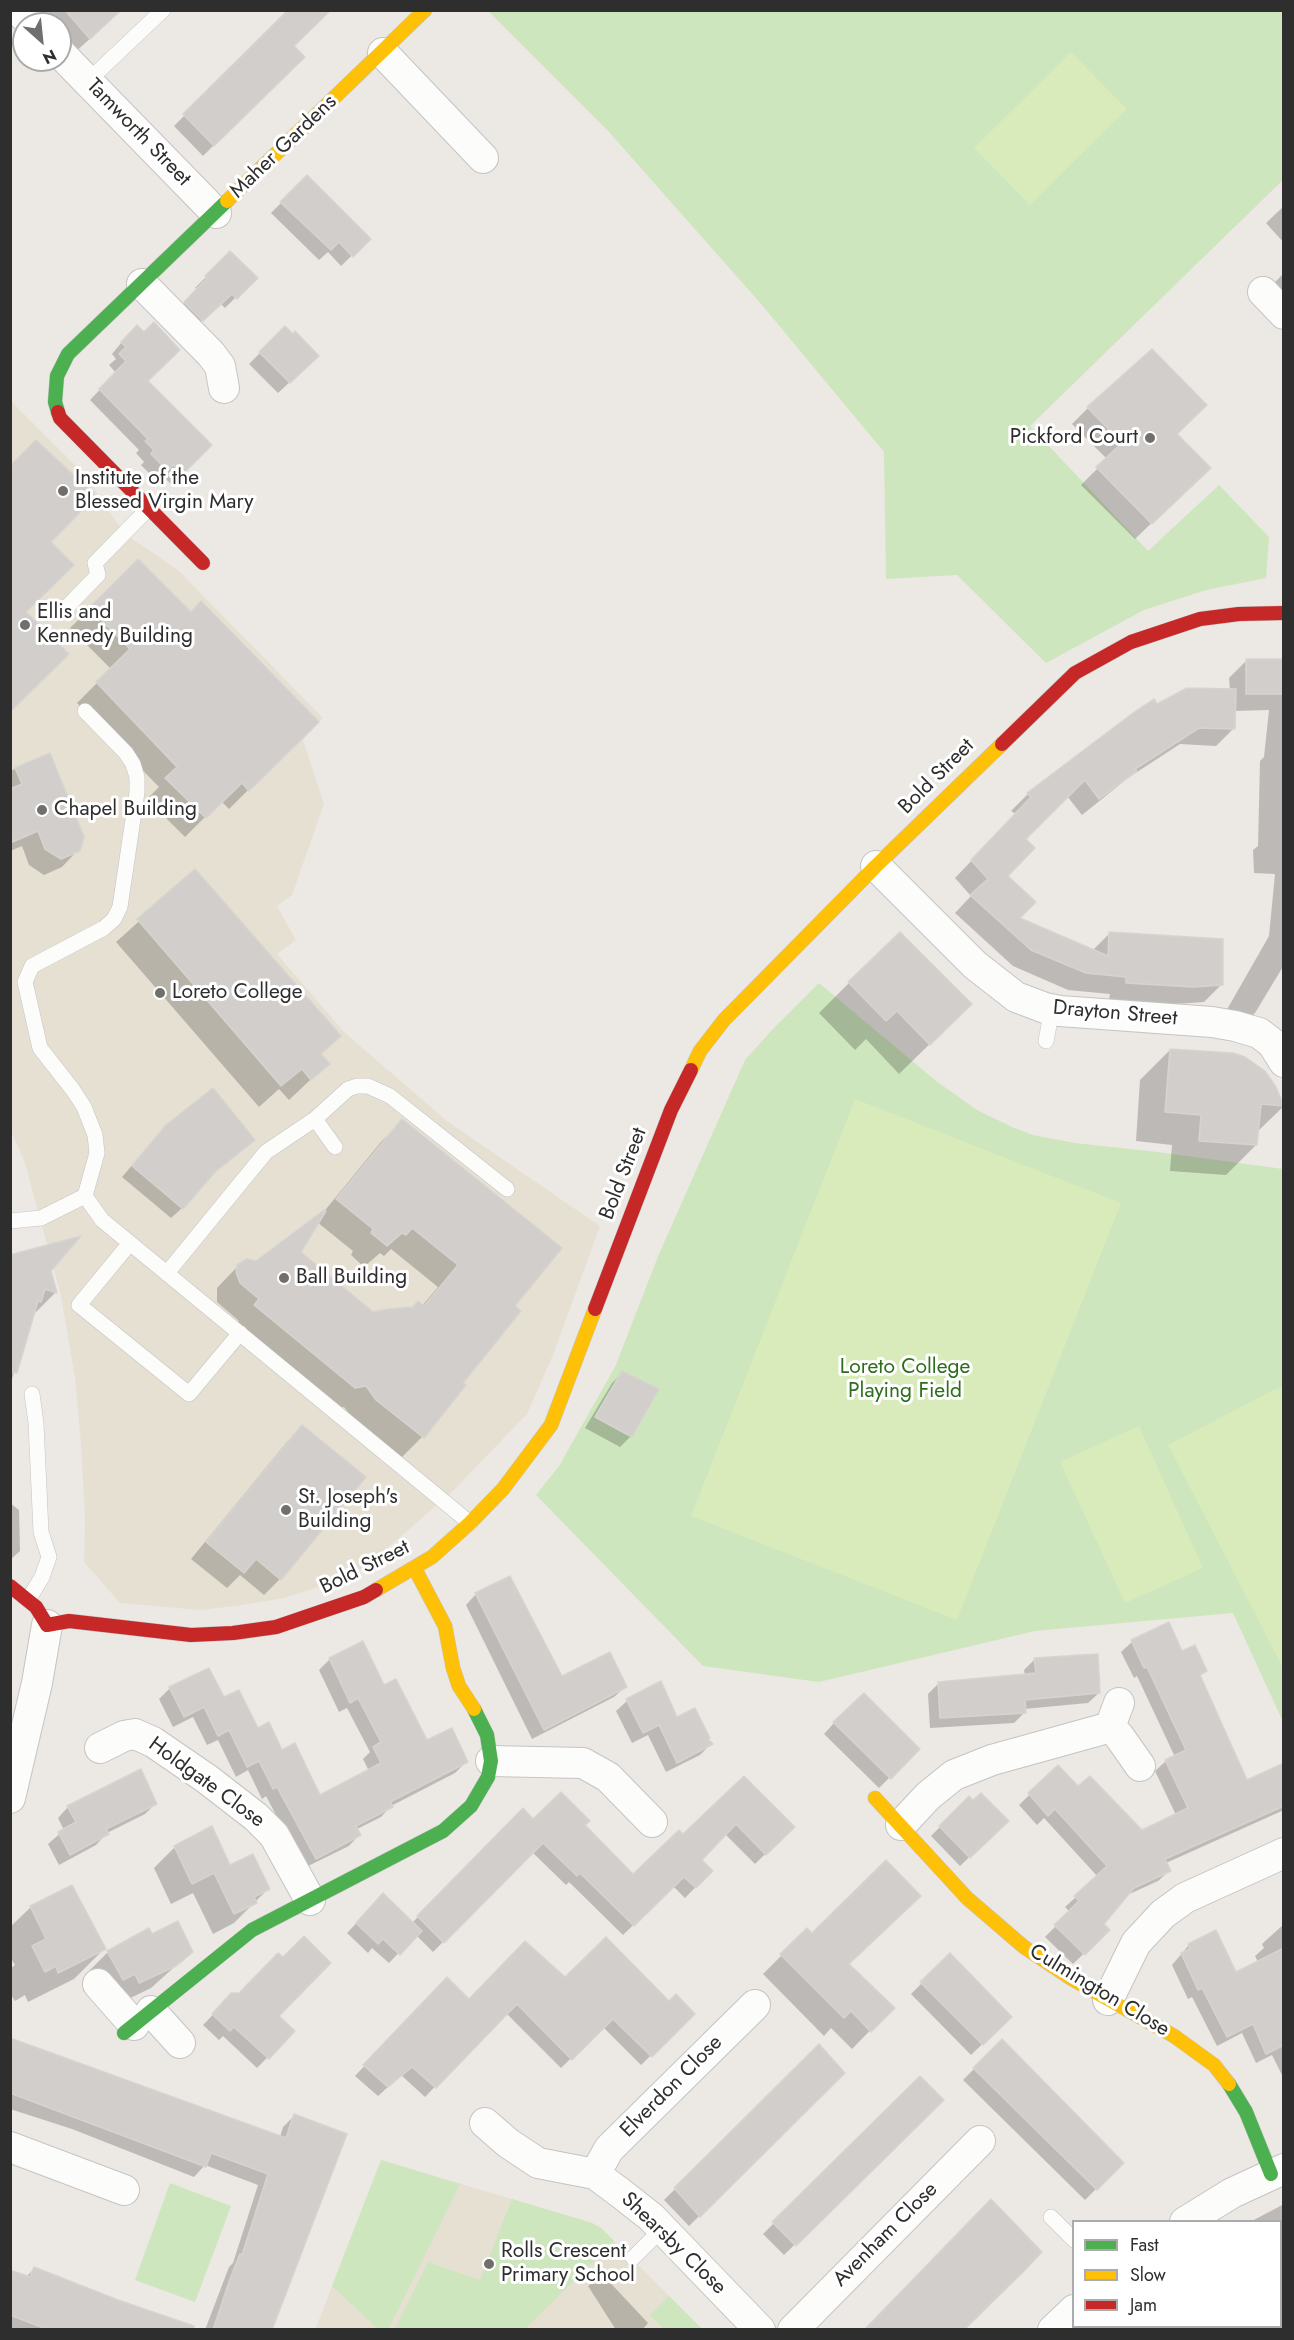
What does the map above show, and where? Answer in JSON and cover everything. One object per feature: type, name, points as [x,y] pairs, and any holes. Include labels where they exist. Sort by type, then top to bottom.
[{"type":"street","name":"Maher Gardens","points":[[203,563],[60,418],[55,402],[57,376],[68,354],[426,10]]},
{"type":"street","points":[[382,53],[483,158]]},
{"type":"street","name":"Tamworth Street","points":[[72,65],[216,213]]},
{"type":"street","points":[[142,284],[211,354],[220,366],[224,388]]},
{"type":"street","points":[[1263,292],[1284,314]]},
{"type":"street","name":"Bold Street","points":[[47,1625],[69,1621],[191,1635],[266,1628],[316,1615],[364,1597],[415,1569],[450,1542],[517,1473],[550,1425],[579,1354],[660,1136],[682,1085],[700,1051],[724,1020],[876,866],[1075,673],[1131,642],[1200,619],[1239,614],[1284,613]]},
{"type":"street","name":"Drayton Street","points":[[876,866],[982,970],[1016,997],[1052,1009],[1212,1022],[1249,1030],[1280,1044]]},
{"type":"street","points":[[137,2023],[252,1930],[426,1841],[455,1822],[471,1806],[483,1788],[491,1761],[490,1744],[484,1727],[456,1678],[445,1626],[415,1569]]},
{"type":"street","points":[[10,1586],[28,1600],[42,1615],[47,1625],[34,1700],[10,1798]]},
{"type":"street","points":[[901,1825],[928,1796],[954,1774],[1115,1715],[1119,1736],[1140,1766]]},
{"type":"street","name":"Holdgate Close","points":[[100,1748],[124,1736],[135,1734],[153,1742],[201,1787],[256,1817],[274,1835],[310,1900]]},
{"type":"street","points":[[491,1761],[583,1763],[608,1777],[652,1822]]},
{"type":"street","name":"Culmington Close","points":[[875,1798],[967,1898],[999,1927],[1046,1963],[1174,2036],[1202,2054],[1214,2065],[1227,2081],[1277,2172]]},
{"type":"street","points":[[1108,2000],[1136,1942],[1163,1914],[1185,1898],[1280,1862]]},
{"type":"street","points":[[98,1984],[137,2023],[180,2043]]},
{"type":"street","name":"Elverdon Close","points":[[596,2174],[609,2150],[755,2005]]},
{"type":"street","name":"Shearsby Close","points":[[485,2122],[508,2143],[538,2163],[596,2174],[623,2194],[662,2229],[760,2330]]},
{"type":"street","name":"Avenham Close","points":[[793,2330],[980,2141]]},
{"type":"street","points":[[10,2147],[124,2190]]},
{"type":"street","points":[[1188,2220],[1232,2193],[1277,2172]]},
{"type":"street","points":[[1053,2330],[1072,2312]]},
{"type":"lane","points":[[88,81],[163,10]]},
{"type":"lane","points":[[63,611],[98,575],[95,563],[149,508]]},
{"type":"lane","points":[[10,1221],[41,1218],[85,1196],[97,1153],[94,1135],[84,1107],[40,1048],[25,982],[32,966],[104,928],[114,919],[120,907],[137,792],[137,777],[126,753],[85,711]]},
{"type":"lane","points":[[1046,1041],[1052,1009]]},
{"type":"lane","points":[[167,1273],[266,1152],[282,1139],[315,1119],[348,1089],[357,1086],[368,1086],[390,1096],[507,1189]]},
{"type":"lane","points":[[315,1119],[335,1147]]},
{"type":"lane","points":[[85,1196],[102,1220],[470,1523]]},
{"type":"lane","points":[[130,1242],[79,1305],[189,1394],[240,1333]]},
{"type":"lane","points":[[28,1600],[42,1577],[49,1557],[41,1532],[32,1394]]},
{"type":"lane","points":[[1050,2217],[1072,2238]]},
{"type":"lane","points":[[633,2258],[662,2229]]},
{"type":"shaded area","name":"Loreto College","points":[[10,400],[84,474],[117,523],[134,540],[178,570],[323,718],[303,740],[324,804],[292,895],[277,906],[296,940],[277,954],[344,1032],[447,1121],[600,1226],[553,1355],[527,1414],[453,1491],[366,1567],[322,1586],[284,1598],[200,1610],[120,1603],[84,1562],[85,1518],[75,1378],[61,1296],[25,1163],[11,1131]]},
{"type":"shaded area","name":"Rolls Crescent Primary School","points":[[381,2160],[592,2223],[601,2228],[702,2329],[315,2330]]},
{"type":"green space","points":[[488,11],[1283,11],[1283,180],[1030,426],[1148,551],[1219,485],[1269,537],[1266,578],[1206,590],[1144,610],[1046,663],[957,575],[886,579],[884,452],[762,305],[609,132]]},
{"type":"green space","points":[[1071,52],[1127,109],[1030,205],[974,148]]},
{"type":"green space","name":"Loreto College Playing Field","points":[[819,983],[936,1081],[977,1110],[1014,1128],[1033,1135],[1075,1143],[1283,1169],[1283,1722],[1233,1613],[1035,1631],[819,1682],[703,1666],[536,1495],[559,1466],[615,1367],[659,1254],[745,1060]]},
{"type":"green space","points":[[855,1099],[1121,1203],[957,1620],[691,1516]]},
{"type":"green space","points":[[1283,1385],[1283,1668],[1168,1445]]},
{"type":"green space","points":[[1139,1426],[1203,1568],[1125,1603],[1060,1462]]},
{"type":"green space","points":[[381,2160],[460,2184],[388,2330],[378,2329],[332,2286]]},
{"type":"green space","points":[[170,2183],[231,2206],[195,2302],[135,2280]]},
{"type":"green space","points":[[512,2199],[592,2223],[601,2228],[614,2241],[525,2329],[395,2329],[428,2262],[480,2280]]},
{"type":"green space","points":[[669,2296],[702,2329],[664,2329],[650,2315]]},
{"type":"building","points":[[65,10],[121,10],[90,39],[72,18],[72,12]]},
{"type":"building","points":[[288,10],[331,10],[294,46],[305,57],[214,146],[183,114]]},
{"type":"building","points":[[307,175],[371,239],[353,257],[339,242],[331,250],[280,202]]},
{"type":"building","points":[[230,251],[258,278],[237,299],[232,294],[203,321],[184,302],[207,278],[205,276]]},
{"type":"building","points":[[154,322],[180,350],[148,381],[212,445],[183,474],[173,465],[168,471],[151,454],[154,450],[145,441],[148,439],[99,389],[126,361],[119,354],[126,347],[121,342],[137,325],[144,332]]},
{"type":"building","points":[[285,326],[293,334],[295,331],[319,356],[290,383],[259,352]]},
{"type":"building","name":"Pickford Court","points":[[1152,349],[1207,405],[1177,434],[1211,468],[1152,524],[1096,467],[1122,443],[1087,407]]},
{"type":"building","points":[[36,440],[96,496],[51,542],[74,565],[26,612],[69,654],[10,712],[10,466]]},
{"type":"building","points":[[138,559],[191,612],[201,601],[319,722],[249,791],[242,783],[206,818],[165,778],[177,767],[96,682],[130,649],[89,608]]},
{"type":"building","points":[[1246,659],[1284,659],[1284,694],[1246,694]]},
{"type":"building","points":[[1187,688],[1236,689],[1235,729],[1199,728],[1135,769],[1137,771],[1099,799],[1085,780],[1026,839],[1035,848],[1008,876],[1036,902],[1020,918],[1108,956],[1109,932],[1223,939],[1223,985],[1193,987],[1126,983],[1126,977],[1086,973],[1031,950],[970,895],[988,879],[971,860],[1031,797],[1027,793],[1154,699],[1157,704]]},
{"type":"building","name":"Chapel Building","points":[[50,753],[84,837],[80,851],[61,859],[45,849],[38,831],[10,843],[10,789],[22,784],[15,768]]},
{"type":"building","points":[[195,869],[341,1036],[321,1054],[330,1064],[311,1080],[302,1069],[281,1086],[137,919]]},
{"type":"building","points":[[900,932],[972,1004],[930,1045],[897,1011],[886,1021],[848,982]]},
{"type":"building","points":[[1170,1049],[1233,1053],[1245,1057],[1265,1071],[1276,1087],[1284,1106],[1261,1104],[1257,1145],[1199,1141],[1201,1115],[1165,1112]]},
{"type":"building","points":[[213,1088],[255,1140],[215,1172],[183,1209],[132,1166],[166,1125]]},
{"type":"building","name":"Ball Building","points":[[402,1119],[562,1248],[515,1306],[521,1311],[463,1383],[466,1385],[424,1438],[376,1400],[366,1386],[355,1388],[254,1305],[259,1299],[240,1283],[236,1272],[237,1265],[247,1259],[256,1261],[324,1210],[326,1211],[301,1252],[373,1312],[413,1307],[418,1301],[424,1306],[458,1265],[412,1228],[406,1235],[402,1233],[387,1246],[371,1233],[373,1229],[336,1199]]},
{"type":"building","points":[[81,1236],[51,1271],[57,1293],[45,1289],[41,1302],[38,1301],[17,1373],[10,1372],[10,1255]]},
{"type":"building","points":[[622,1371],[659,1389],[632,1437],[595,1417]]},
{"type":"building","name":"St. Joseph's Building","points":[[302,1425],[366,1477],[281,1580],[256,1559],[244,1573],[206,1542]]},
{"type":"building","points":[[510,1576],[562,1676],[610,1652],[627,1687],[544,1730],[475,1593]]},
{"type":"building","points":[[1169,1622],[1182,1651],[1195,1645],[1207,1671],[1200,1675],[1247,1780],[1284,1763],[1284,1806],[1165,1859],[1171,1871],[1134,1888],[1104,1924],[1110,1930],[1085,1955],[1054,1925],[1079,1901],[1074,1896],[1107,1866],[1055,1809],[1048,1816],[1028,1793],[1058,1765],[1078,1786],[1090,1776],[1142,1830],[1188,1808],[1165,1760],[1186,1750],[1147,1667],[1144,1668],[1131,1640]]},
{"type":"building","points":[[363,1641],[384,1685],[396,1679],[427,1740],[452,1728],[468,1762],[390,1802],[393,1807],[356,1826],[361,1835],[316,1859],[277,1787],[273,1789],[259,1761],[247,1767],[229,1730],[218,1736],[204,1707],[184,1717],[169,1687],[209,1668],[224,1697],[239,1690],[258,1728],[269,1722],[282,1750],[295,1743],[320,1795],[381,1763],[373,1747],[381,1742],[358,1698],[350,1703],[329,1658]]},
{"type":"building","points":[[1098,1654],[1100,1693],[1025,1700],[1026,1713],[940,1718],[938,1682],[1036,1673],[1034,1658]]},
{"type":"building","points":[[661,1681],[677,1717],[695,1708],[710,1738],[708,1739],[713,1744],[677,1763],[659,1725],[643,1733],[626,1699]]},
{"type":"building","points":[[864,1693],[920,1749],[891,1779],[833,1722]]},
{"type":"building","points":[[141,1769],[157,1804],[106,1829],[109,1834],[70,1855],[58,1832],[76,1822],[67,1806]]},
{"type":"building","points":[[744,1776],[795,1827],[766,1855],[736,1824],[702,1860],[713,1871],[696,1888],[684,1877],[634,1926],[580,1873],[577,1876],[543,1843],[444,1943],[417,1916],[523,1808],[533,1819],[561,1792],[590,1821],[585,1825],[633,1874],[679,1830],[683,1834]]},
{"type":"building","points":[[981,1793],[1009,1821],[970,1858],[939,1826],[969,1796],[973,1800]]},
{"type":"building","points":[[212,1826],[230,1865],[253,1854],[270,1889],[254,1897],[257,1903],[234,1914],[214,1873],[192,1884],[174,1846]]},
{"type":"building","points":[[886,1860],[921,1896],[849,1964],[895,2008],[871,2032],[851,2011],[844,2018],[780,1954],[807,1928],[812,1933]]},
{"type":"building","points":[[72,1885],[106,1949],[58,1973],[56,1966],[45,1972],[32,1946],[46,1939],[30,1906]]},
{"type":"building","points":[[383,1893],[422,1931],[400,1955],[383,1939],[378,1944],[356,1923]]},
{"type":"building","points":[[178,1921],[193,1952],[176,1966],[139,1983],[135,1974],[123,1980],[107,1951],[149,1928],[152,1934]]},
{"type":"building","points":[[1216,1930],[1236,1972],[1284,1948],[1284,2045],[1266,2054],[1253,2024],[1227,2037],[1202,1988],[1198,1990],[1181,1953],[1190,1949],[1188,1944]]},
{"type":"building","points":[[304,1936],[331,1963],[279,2016],[295,2031],[269,2059],[234,2027],[230,2031],[212,2014],[231,1993],[239,1993],[278,1953],[283,1957]]},
{"type":"building","points":[[606,1937],[669,2001],[676,1994],[695,2014],[652,2057],[613,2019],[572,2060],[517,2004],[436,2088],[412,2067],[388,2087],[363,2065],[447,1977],[469,1999],[525,1941],[565,1977]]},
{"type":"building","points":[[950,1953],[1012,2017],[983,2045],[920,1982]]},
{"type":"building","points":[[10,2038],[286,2138],[294,2114],[347,2134],[272,2330],[213,2330],[230,2279],[240,2254],[242,2255],[268,2174],[211,2153],[206,2167],[10,2093]]},
{"type":"building","points":[[1002,2039],[1124,2163],[1097,2190],[973,2068]]},
{"type":"building","points":[[819,2044],[845,2073],[700,2217],[674,2188]]},
{"type":"building","points":[[920,2076],[944,2100],[796,2246],[772,2222]]},
{"type":"building","points":[[991,2199],[1042,2252],[1025,2270],[964,2330],[864,2330]]},
{"type":"building","points":[[34,2267],[118,2300],[194,2326],[194,2330],[49,2330],[10,2315],[10,2270],[30,2277]]},
{"type":"traffic: fast","points":[[58,412],[55,402],[57,376],[68,354],[227,201]]},
{"type":"traffic: fast","points":[[124,2033],[252,1930],[443,1831],[471,1806],[488,1777],[491,1761],[487,1735],[474,1709]]},
{"type":"traffic: fast","points":[[1229,2084],[1246,2112],[1271,2174]]},
{"type":"traffic: slow","points":[[227,201],[425,10]]},
{"type":"traffic: slow","points":[[691,1070],[700,1051],[724,1020],[876,866],[1002,744]]},
{"type":"traffic: slow","points":[[376,1590],[432,1557],[503,1489],[551,1425],[595,1309]]},
{"type":"traffic: slow","points":[[415,1569],[445,1626],[459,1686],[474,1709]]},
{"type":"traffic: slow","points":[[875,1798],[967,1898],[1024,1947],[1072,1979],[1174,2036],[1214,2065],[1229,2084]]},
{"type":"traffic: jam","points":[[58,412],[60,418],[203,563]]},
{"type":"traffic: jam","points":[[1002,744],[1075,673],[1131,642],[1200,619],[1239,614],[1284,613]]},
{"type":"traffic: jam","points":[[595,1309],[671,1110],[691,1070]]},
{"type":"traffic: jam","points":[[10,1586],[36,1607],[47,1625],[69,1621],[191,1635],[233,1633],[276,1627],[364,1597],[376,1590]]},
{"type":"place","name":"Pickford Court","points":[[1150,438]]},
{"type":"place","name":"Institute of the Blessed Virgin Mary","points":[[63,491]]},
{"type":"place","name":"Ellis and Kennedy Building","points":[[25,625]]},
{"type":"place","name":"Chapel Building","points":[[42,810]]},
{"type":"place","name":"Loreto College","points":[[160,993]]},
{"type":"place","name":"Ball Building","points":[[284,1278]]},
{"type":"place","name":"St. Joseph's Building","points":[[286,1510]]},
{"type":"place","name":"Rolls Crescent Primary School","points":[[489,2264]]}]
